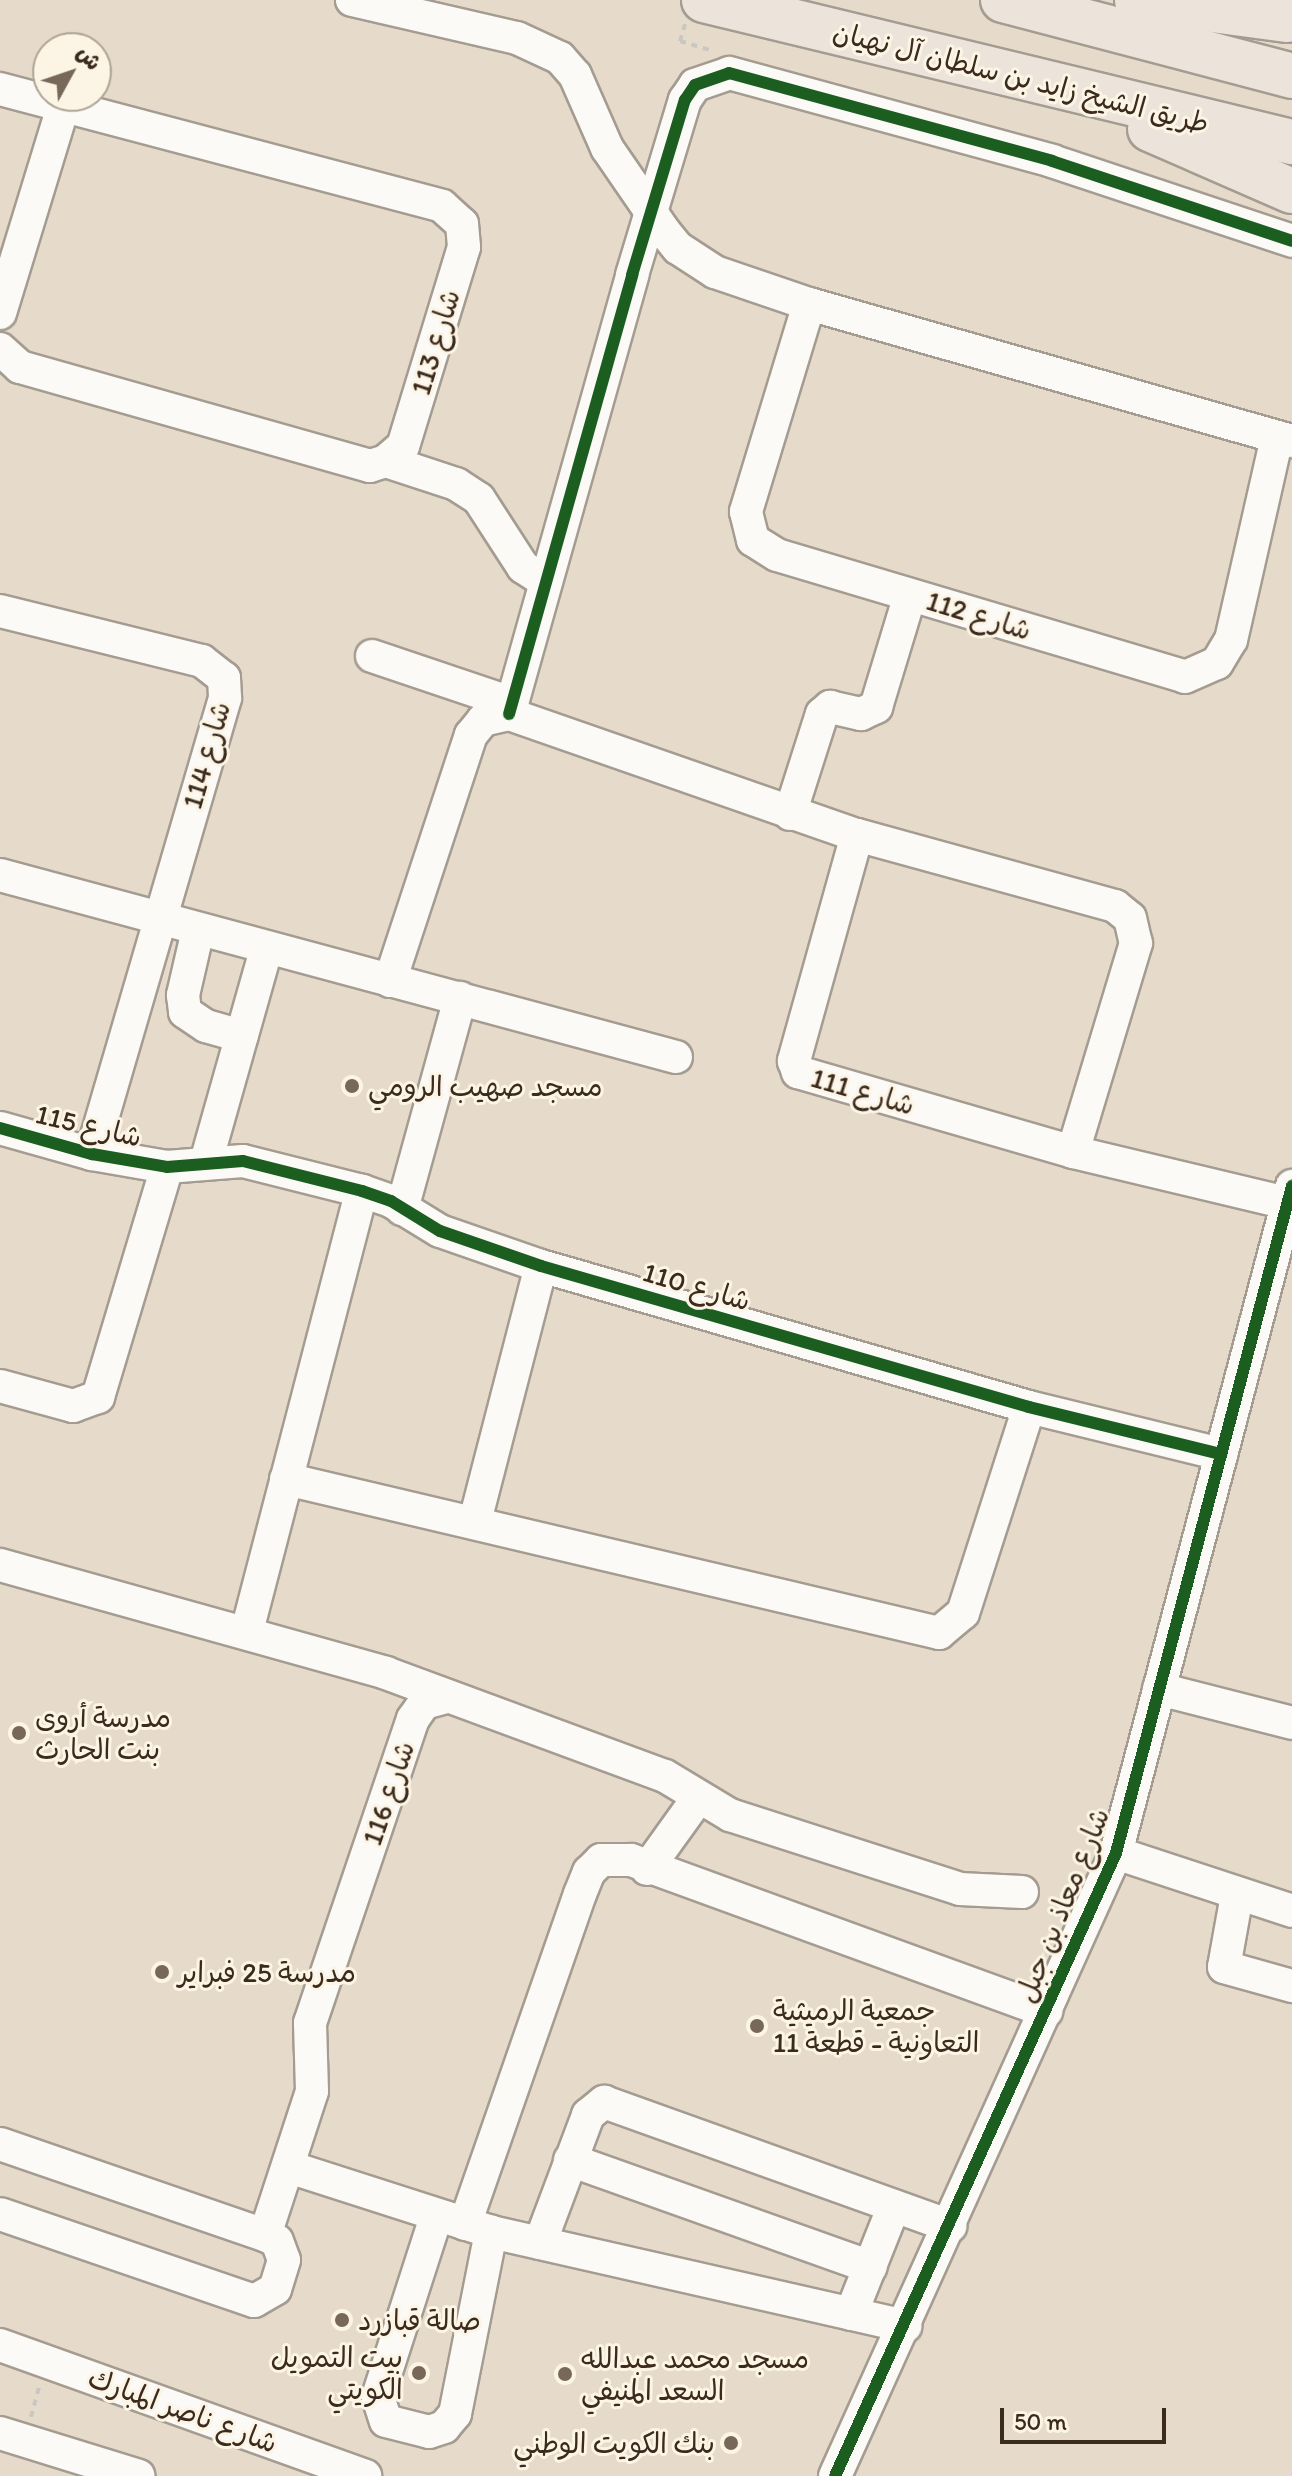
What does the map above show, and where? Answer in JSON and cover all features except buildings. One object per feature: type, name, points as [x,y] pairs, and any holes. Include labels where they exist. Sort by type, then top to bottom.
[{"type":"highway","points":[[1003,0],[1292,76]]},
{"type":"highway","points":[[1137,0],[1287,20]]},
{"type":"highway","name":"طريق الشيخ زايد بن سلطان آل نهيان","points":[[696,8],[1041,83],[1292,142]]},
{"type":"highway","points":[[1041,83],[1292,191]]},
{"type":"street","name":"شارع 112","points":[[352,0],[517,38],[560,58],[575,75],[607,148],[671,240],[695,262],[809,304],[1284,439],[1231,640],[1217,663],[1185,677],[777,555],[753,540],[746,512],[809,304]]},
{"type":"street","points":[[1234,0],[1287,20]]},
{"type":"street","points":[[511,709],[685,100],[695,85],[729,73],[1052,161],[1292,241]]},
{"type":"street","name":"شارع 113","points":[[0,89],[32,98]]},
{"type":"street","points":[[0,313],[61,112]]},
{"type":"street","name":"شارع 113","points":[[82,112],[442,206],[462,224],[464,247],[403,446],[386,461]]},
{"type":"street","points":[[0,349],[20,367],[370,466],[386,461],[456,484],[479,499],[523,567],[546,582]]},
{"type":"street","points":[[790,814],[822,714],[830,707],[861,714],[876,707],[910,595]]},
{"type":"street","name":"شارع 114","points":[[0,611],[202,661],[224,678],[225,698],[157,919],[92,1154]]},
{"type":"street","points":[[372,656],[790,814],[1115,906],[1130,918],[1136,943],[1073,1152]]},
{"type":"street","points":[[390,981],[471,735],[483,720],[511,709]]},
{"type":"street","name":"شارع 111","points":[[857,835],[795,1069],[1073,1152],[1290,1194]]},
{"type":"street","points":[[0,875],[676,1057]]},
{"type":"street","points":[[198,930],[183,995],[185,1012],[206,1026],[242,1036]]},
{"type":"street","points":[[206,1162],[267,947]]},
{"type":"street","points":[[402,1209],[460,998]]},
{"type":"street","name":"شارع 115","points":[[0,1128],[92,1154],[167,1167],[98,1397],[73,1406],[0,1386]]},
{"type":"street","name":"شارع 110","points":[[167,1167],[206,1162],[262,1165],[362,1191],[440,1231],[541,1266],[1029,1407],[1221,1454]]},
{"type":"street","points":[[247,1631],[362,1191]]},
{"type":"street","name":"شارع معاذ بن جبل","points":[[835,2476],[1116,1853],[1290,1194]]},
{"type":"street","points":[[475,1521],[541,1266]]},
{"type":"street","points":[[286,1479],[475,1521],[939,1633],[963,1613],[1029,1407]]},
{"type":"street","points":[[0,1565],[247,1631],[446,1697],[654,1772],[730,1815],[960,1889],[1022,1892]]},
{"type":"street","points":[[1159,1689],[1292,1723]]},
{"type":"street","name":"شارع 116","points":[[265,2235],[314,2084],[307,2055],[310,2023],[413,1719],[424,1703],[446,1697]]},
{"type":"street","points":[[647,1869],[698,1798]]},
{"type":"street","points":[[1116,1853],[1292,1911]]},
{"type":"street","points":[[464,2224],[455,2414],[444,2427],[429,2432],[386,2421],[378,2397],[464,2224],[589,1872],[611,1857],[1046,2011]]},
{"type":"street","points":[[1237,1895],[1224,1967],[1292,1986]]},
{"type":"street","points":[[540,2243],[588,2115],[604,2102],[950,2226]]},
{"type":"street","points":[[0,2144],[265,2235],[277,2241],[284,2260],[271,2295],[254,2301],[0,2214]]},
{"type":"street","points":[[570,2160],[870,2267]]},
{"type":"street","points":[[289,2167],[464,2224],[905,2326]]},
{"type":"street","points":[[851,2314],[894,2206]]},
{"type":"street","name":"شارع ناصر المبارك","points":[[0,2345],[322,2470],[365,2476]]},
{"type":"street","points":[[12,2437],[139,2476]]},
{"type":"path","points":[[680,41],[696,8]]},
{"type":"path","points":[[12,2437],[46,2362]]},
{"type":"cycle path","points":[[509,714],[632,275],[685,100],[695,85],[729,73],[1052,161],[1292,241]]},
{"type":"cycle path","points":[[0,1128],[92,1154],[167,1167],[243,1161],[362,1191],[391,1201],[440,1231],[541,1266],[1029,1407],[1221,1454]]},
{"type":"cycle path","points":[[835,2476],[1116,1853],[1292,1186]]},
{"type":"place","name":"مسجد صهيب الرومي","points":[[352,1086]]},
{"type":"place","name":"مدرسة أروى بنت الحارث","points":[[19,1733]]},
{"type":"place","name":"مدرسة 25 فبراير","points":[[162,1972]]},
{"type":"place","name":"جمعية الرميثية التعاونية - قطعة 11","points":[[757,2026]]},
{"type":"place","name":"صالة قبازرد","points":[[342,2320]]},
{"type":"place","name":"بيت التمويل الكويتي","points":[[419,2373]]},
{"type":"place","name":"مسجد محمد عبدالله السعد المنيفي","points":[[565,2374]]},
{"type":"place","name":"بنك الكويت الوطني","points":[[731,2443]]}]
